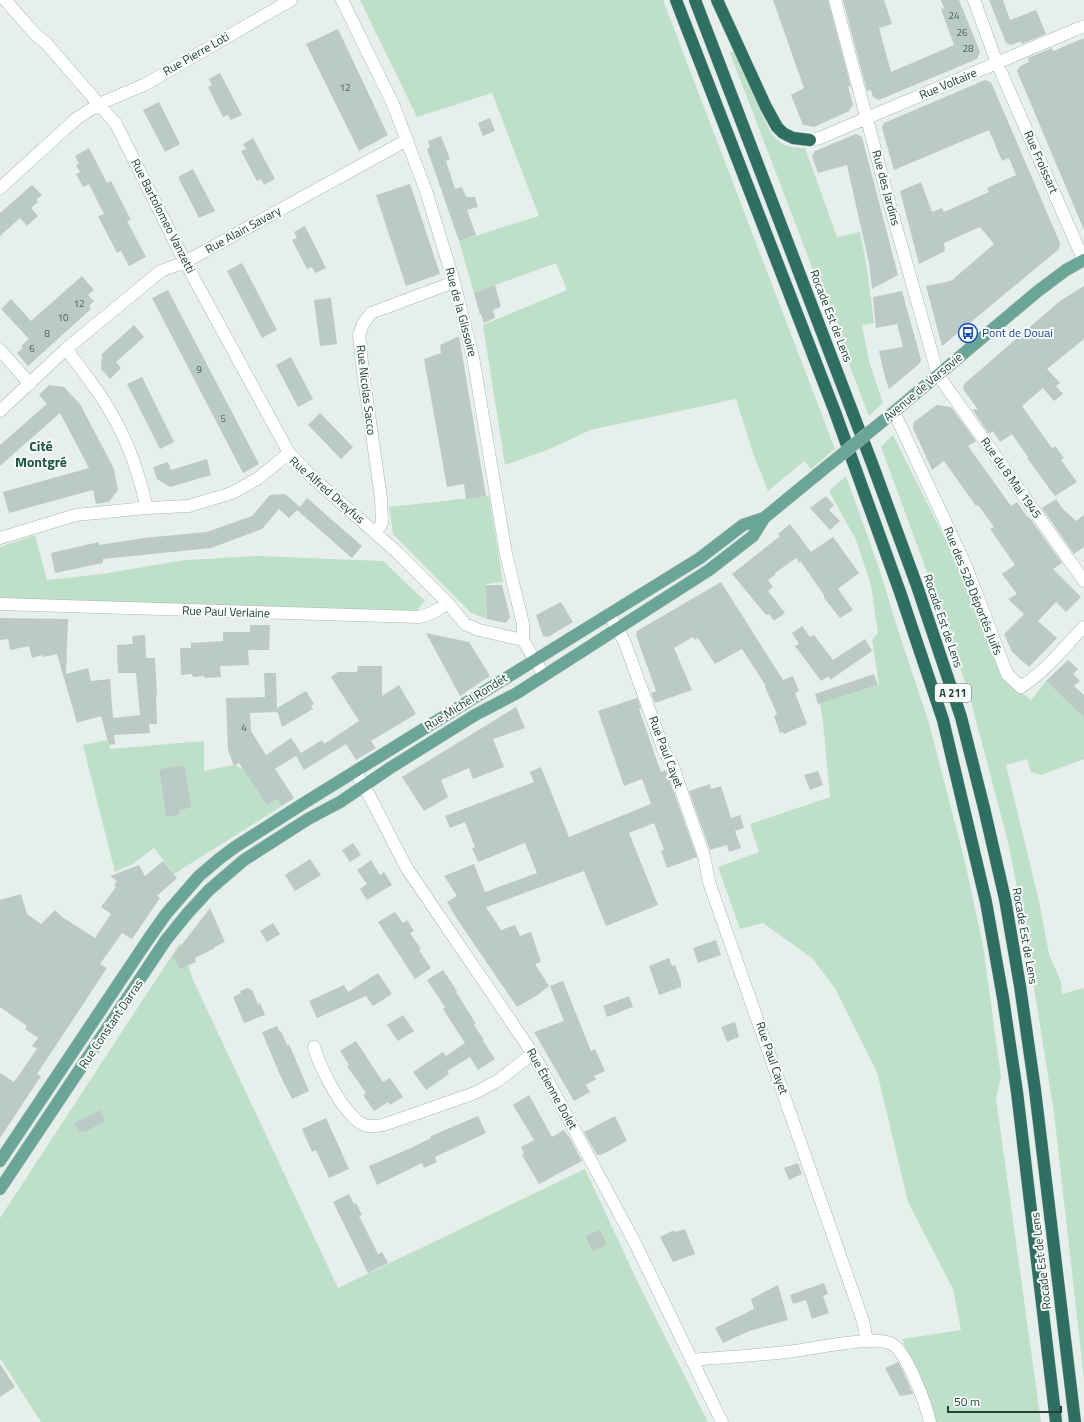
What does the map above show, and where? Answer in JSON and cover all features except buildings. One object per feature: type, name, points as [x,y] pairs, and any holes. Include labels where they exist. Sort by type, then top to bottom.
[{"type":"highway","name":"Rocade Est de Lens","points":[[676,0],[837,419],[900,592],[943,720],[986,902],[1003,998],[1018,1100],[1056,1422]]},
{"type":"highway","name":"Rocade Est de Lens","points":[[695,0],[873,466],[917,586],[960,717],[984,808],[1003,892],[1020,986],[1035,1090],[1075,1422]]},
{"type":"highway","points":[[717,0],[766,107],[777,127],[783,133],[793,138],[810,140]]},
{"type":"main road","name":"Avenue de Varsovie","points":[[721,562],[753,536],[764,518],[894,412],[1054,278],[1084,261]]},
{"type":"main road","name":"Avenue de Varsovie","points":[[714,548],[743,525],[764,518]]},
{"type":"main road","name":"Rue Michel Rondet","points":[[219,859],[304,803],[714,548]]},
{"type":"main road","name":"Rue Michel Rondet","points":[[233,868],[262,848],[334,805],[475,715],[512,695],[618,629],[721,562]]},
{"type":"main road","name":"Rue Constant Darras","points":[[0,1161],[166,914],[200,876],[219,859]]},
{"type":"main road","name":"Rue Constant Darras","points":[[0,1189],[166,940],[209,890],[233,868]]},
{"type":"street","name":"Rue Bartolomeo Vanzetti","points":[[5,0],[36,35],[46,43],[116,124],[185,262],[289,454]]},
{"type":"street","name":"Rue Pierre Loti","points":[[0,188],[76,119],[99,104],[146,84],[291,0]]},
{"type":"street","name":"Rue de la Glissoire","points":[[342,0],[393,104],[426,191],[454,282],[473,357],[506,554],[523,624],[523,640]]},
{"type":"street","name":"Rue des Jardins","points":[[835,0],[938,375]]},
{"type":"street","name":"Rue Froissart","points":[[974,0],[997,63],[1084,261]]},
{"type":"street","name":"Rue Voltaire","points":[[810,140],[820,138],[1084,26]]},
{"type":"street","name":"Rue Alain Savary","points":[[0,411],[66,349],[160,272],[185,262],[407,140]]},
{"type":"street","name":"Rue Nicolas Sacco","points":[[376,533],[382,523],[381,498],[359,335],[363,324],[371,313],[454,282]]},
{"type":"street","points":[[66,349],[98,390],[114,416],[132,454],[145,497],[146,508]]},
{"type":"street","points":[[0,350],[30,384]]},
{"type":"street","name":"Rue du 8 Mai 1945","points":[[938,375],[1084,581]]},
{"type":"street","name":"Rue des 528 Déportés Juifs","points":[[894,412],[966,566],[1007,674],[1021,686],[1030,681],[1084,627]]},
{"type":"street","name":"Rue Alfred Dreyfus","points":[[0,538],[76,515],[146,508],[189,506],[232,493],[257,479],[289,454],[314,479],[398,553],[447,602],[465,624],[479,630],[523,640]]},
{"type":"street","name":"Rue Paul Verlaine","points":[[0,604],[419,617],[431,614],[441,609],[447,602]]},
{"type":"street","name":"Rue Paul Cayet","points":[[609,614],[628,650],[664,751],[672,764],[704,856],[709,882],[863,1321],[867,1341]]},
{"type":"street","points":[[523,640],[544,675]]},
{"type":"street","name":"Rue Étienne Dolet","points":[[355,771],[408,870],[532,1054],[568,1117],[623,1221],[722,1422]]},
{"type":"street","points":[[314,1047],[324,1074],[353,1118],[363,1125],[374,1126],[383,1125],[475,1093],[499,1080],[532,1054]]},
{"type":"street","points":[[692,1361],[788,1352],[882,1340],[893,1344],[902,1352],[920,1392],[930,1422]]},
{"type":"green space","points":[[360,0],[663,0],[835,449],[811,469],[804,461],[768,491],[753,453],[736,399],[590,430],[550,449],[505,465],[483,325],[567,290],[556,263],[474,293],[459,241],[539,216],[492,93],[417,117]]},
{"type":"green space","points":[[733,51],[772,134],[780,142],[788,146],[805,148],[837,237],[860,232],[867,268],[874,323],[862,325],[869,361],[883,403],[869,416],[730,53]]},
{"type":"green space","points":[[893,435],[959,567],[1002,677],[1031,700],[1046,681],[1084,718],[1084,759],[1041,775],[1031,772],[1027,759],[1006,765],[1039,901],[1049,954],[1061,982],[1062,994],[1084,988],[1084,1379],[1054,1113],[1022,913],[1008,842],[969,694],[930,580],[881,447]]},
{"type":"green space","points":[[846,476],[880,571],[929,723],[964,858],[983,945],[1001,1077],[996,1098],[1041,1422],[933,1422],[930,1407],[902,1339],[961,1330],[953,1289],[908,1202],[877,1072],[835,988],[812,958],[763,923],[740,929],[718,867],[759,852],[750,824],[830,797],[820,703],[879,685],[872,640],[878,633],[871,585],[856,540],[829,491]]},
{"type":"green space","points":[[489,496],[503,582],[486,584],[487,619],[471,613],[393,534],[389,507]]},
{"type":"green space","points":[[35,535],[47,580],[102,574],[185,560],[258,556],[383,561],[425,601],[414,613],[0,599],[0,547]]},
{"type":"green space","points":[[108,740],[110,749],[204,741],[204,771],[234,765],[244,769],[267,805],[277,799],[282,806],[174,874],[154,848],[133,864],[115,872],[83,745]],"holes":[[[184,765],[192,808],[179,810],[179,815],[166,817],[159,769]]]},
{"type":"green space","points":[[180,943],[194,982],[338,1288],[585,1169],[639,1285],[708,1422],[41,1422],[0,1358],[0,1218]]},
{"type":"place","name":"Pont de Douai","points":[[968,333]]},
{"type":"district","name":"Cité Montgré","points":[[41,454]]}]
